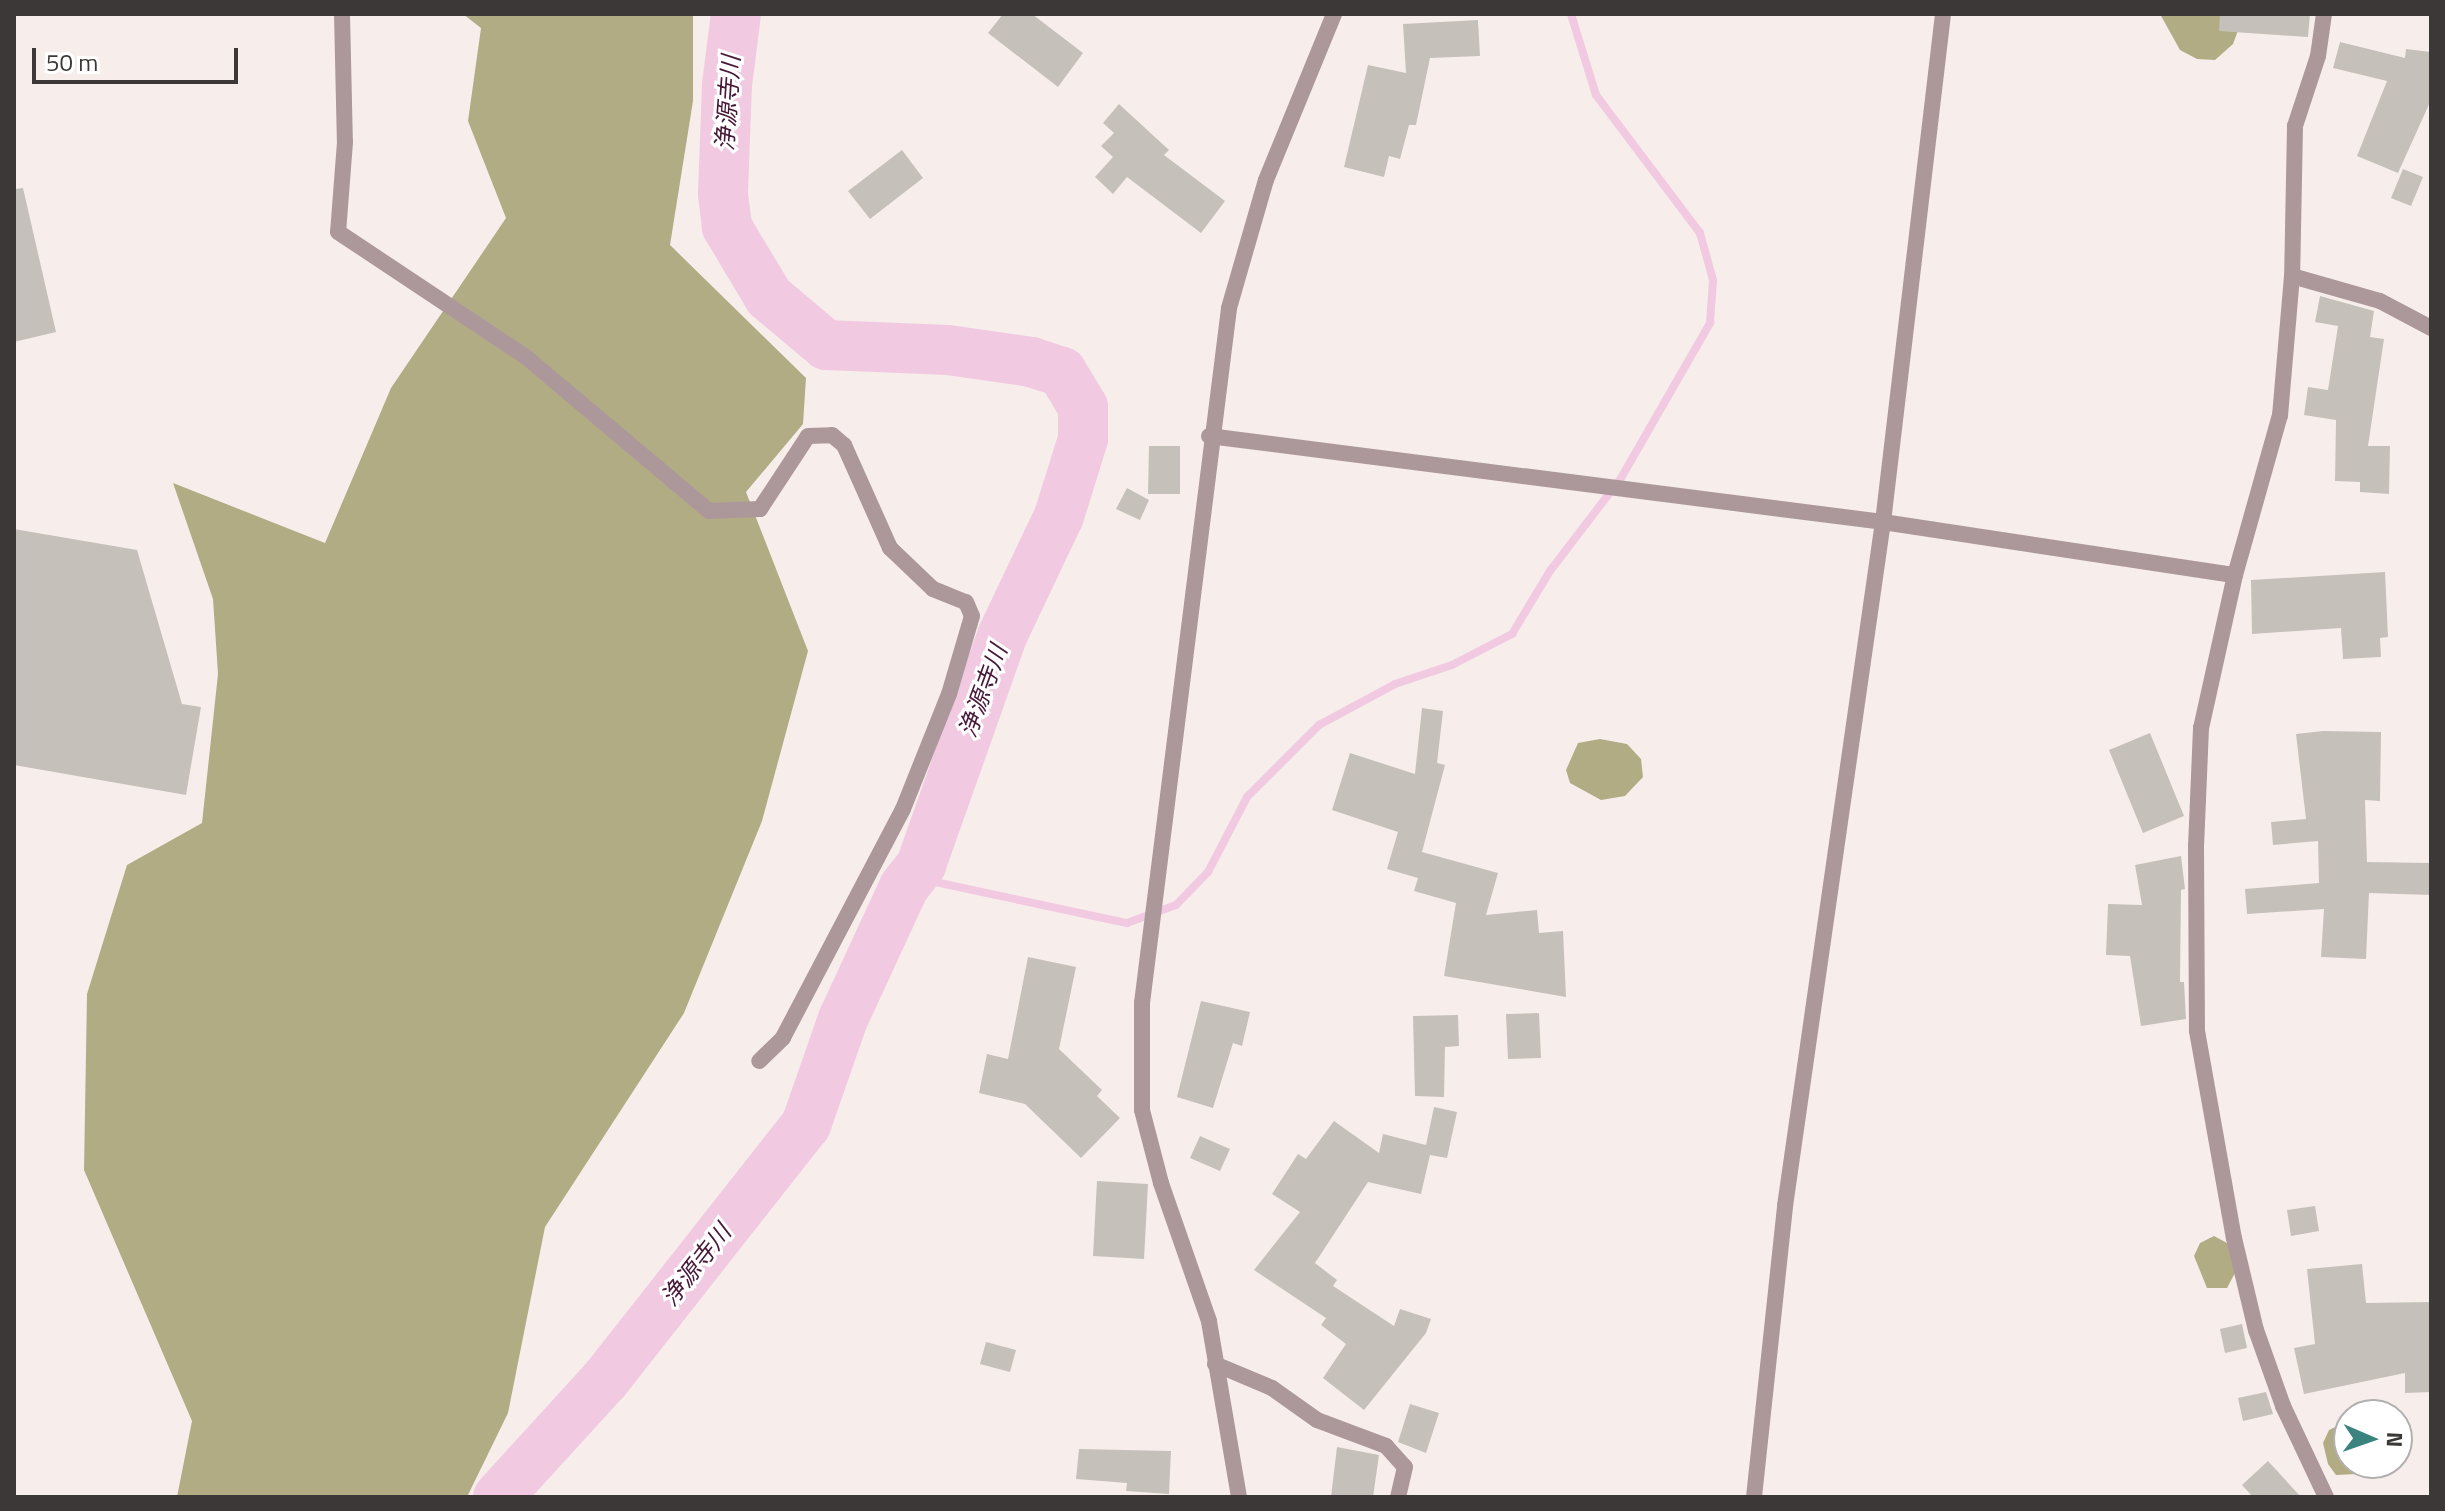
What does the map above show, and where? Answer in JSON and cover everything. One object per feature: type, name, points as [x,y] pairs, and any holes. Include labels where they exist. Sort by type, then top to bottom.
[{"type":"street","points":[[342,14],[345,142],[338,232],[526,357],[709,511],[760,509],[808,436],[832,435],[844,445],[890,548],[933,589],[966,602],[972,616],[949,694],[903,809],[783,1038],[759,1061]]},
{"type":"street","points":[[1239,1497],[1209,1321],[1161,1183],[1142,1110],[1142,1003],[1209,436],[1229,308],[1262,194],[1334,14]]},
{"type":"street","points":[[1754,1497],[1785,1206],[1883,522],[1943,14]]},
{"type":"street","points":[[2324,14],[2318,56],[2295,126],[2292,276],[2280,415],[2235,575],[2201,728],[2197,1031],[2256,1330],[2283,1406],[2326,1497]]},
{"type":"street","points":[[2292,276],[2380,301],[2431,328]]},
{"type":"street","points":[[1209,436],[1883,522],[2235,575]]},
{"type":"street","points":[[1215,1364],[1272,1388],[1317,1420],[1386,1446],[1405,1467],[1398,1497]]},
{"type":"shaded area","points":[[463,14],[693,14],[693,101],[670,245],[806,378],[803,424],[746,492],[808,651],[762,821],[684,1013],[545,1227],[508,1413],[467,1497],[177,1497],[192,1421],[84,1170],[87,994],[127,865],[202,823],[218,674],[213,599],[173,483],[325,543],[391,388],[506,218],[468,121],[481,28]]},
{"type":"shaded area","points":[[2160,14],[2240,14],[2240,25],[2233,44],[2215,60],[2197,59],[2180,50]]},
{"type":"shaded area","points":[[1600,739],[1627,744],[1641,759],[1643,777],[1625,796],[1601,800],[1570,783],[1566,770],[1578,743]]},
{"type":"shaded area","points":[[2214,1236],[2229,1244],[2235,1273],[2227,1288],[2207,1288],[2194,1256],[2200,1243]]},
{"type":"shaded area","points":[[2333,1428],[2333,1471],[2323,1443]]},
{"type":"building","points":[[1003,14],[1032,14],[1083,53],[1058,87],[988,33]]},
{"type":"building","points":[[2220,14],[2310,14],[2308,37],[2219,31]]},
{"type":"building","points":[[1478,20],[1480,56],[1430,58],[1416,125],[1409,125],[1400,159],[1389,156],[1384,177],[1344,167],[1368,65],[1406,73],[1403,24]]},
{"type":"building","points":[[2340,42],[2405,58],[2406,49],[2431,52],[2431,100],[2398,173],[2357,156],[2387,81],[2333,68]]},
{"type":"building","points":[[1119,104],[1169,150],[1164,155],[1225,201],[1201,233],[1127,177],[1113,194],[1095,177],[1113,157],[1101,146],[1114,133],[1103,123]]},
{"type":"building","points":[[902,150],[923,178],[870,219],[848,191]]},
{"type":"building","points":[[2403,169],[2423,177],[2411,206],[2391,198]]},
{"type":"building","points":[[23,188],[56,332],[14,342],[14,189]]},
{"type":"building","points":[[2320,296],[2374,311],[2370,337],[2384,339],[2368,446],[2390,446],[2389,494],[2360,492],[2360,482],[2335,481],[2336,420],[2304,415],[2308,387],[2328,390],[2338,326],[2315,322]]},
{"type":"building","points":[[1149,446],[1180,446],[1180,494],[1148,494]]},
{"type":"building","points":[[1127,488],[1149,500],[1140,520],[1116,509]]},
{"type":"building","points":[[14,529],[137,550],[182,704],[201,707],[186,795],[14,765]]},
{"type":"building","points":[[2385,572],[2388,637],[2380,638],[2381,657],[2343,659],[2341,628],[2252,634],[2251,580]]},
{"type":"building","points":[[1422,708],[1443,711],[1437,763],[1445,765],[1422,852],[1498,873],[1486,915],[1537,910],[1539,933],[1563,931],[1566,997],[1444,976],[1456,903],[1414,891],[1418,878],[1387,869],[1398,832],[1332,810],[1350,753],[1415,774]]},
{"type":"building","points":[[2381,732],[2380,801],[2365,800],[2367,862],[2431,863],[2431,895],[2369,893],[2366,959],[2321,957],[2324,909],[2247,914],[2245,889],[2319,883],[2318,841],[2273,845],[2271,822],[2306,819],[2296,734]]},
{"type":"building","points":[[2150,733],[2184,816],[2143,833],[2109,750]]},
{"type":"building","points":[[2181,856],[2185,889],[2181,890],[2180,982],[2184,982],[2186,1019],[2141,1026],[2130,956],[2106,955],[2108,904],[2142,905],[2135,865]]},
{"type":"building","points":[[1028,957],[1076,967],[1059,1049],[1102,1090],[1097,1096],[1120,1118],[1081,1158],[1025,1104],[979,1093],[987,1054],[1008,1059]]},
{"type":"building","points":[[1201,1001],[1250,1012],[1242,1046],[1233,1043],[1213,1108],[1177,1097]]},
{"type":"building","points":[[1539,1013],[1541,1058],[1508,1059],[1506,1014]]},
{"type":"building","points":[[1458,1015],[1459,1046],[1445,1047],[1444,1097],[1415,1096],[1413,1016]]},
{"type":"building","points":[[1434,1107],[1457,1112],[1447,1158],[1430,1155],[1421,1194],[1368,1182],[1315,1263],[1337,1280],[1333,1286],[1394,1326],[1400,1309],[1431,1319],[1426,1333],[1364,1410],[1323,1378],[1346,1344],[1321,1325],[1326,1318],[1254,1270],[1300,1212],[1272,1194],[1298,1154],[1306,1159],[1334,1121],[1379,1153],[1383,1134],[1426,1145]]},
{"type":"building","points":[[1200,1136],[1230,1149],[1220,1171],[1190,1158]]},
{"type":"building","points":[[1097,1181],[1148,1184],[1144,1259],[1093,1256]]},
{"type":"building","points":[[2315,1206],[2319,1231],[2291,1236],[2287,1210]]},
{"type":"building","points":[[2362,1264],[2366,1303],[2431,1302],[2431,1392],[2405,1393],[2405,1373],[2304,1394],[2294,1348],[2315,1344],[2307,1269]]},
{"type":"building","points":[[2242,1324],[2247,1348],[2225,1353],[2220,1329]]},
{"type":"building","points":[[986,1342],[1016,1350],[1010,1372],[980,1364]]},
{"type":"building","points":[[2266,1392],[2273,1414],[2243,1421],[2238,1398]]},
{"type":"building","points":[[1410,1404],[1439,1413],[1426,1453],[1398,1442]]},
{"type":"building","points":[[1337,1447],[1379,1455],[1373,1497],[1331,1497]]},
{"type":"building","points":[[1079,1449],[1171,1451],[1169,1494],[1126,1491],[1127,1483],[1076,1479]]},
{"type":"building","points":[[2268,1461],[2301,1497],[2253,1497],[2242,1485]]},
{"type":"waterway","name":"浄源寺川","points":[[498,1497],[605,1380],[806,1125],[843,1019],[904,887],[921,865],[1002,636],[1059,516],[1083,439],[1083,407],[1062,372],[1032,362],[948,350],[826,345],[769,297],[727,227],[723,193],[727,85],[736,14]]},
{"type":"waterway","points":[[912,877],[1127,923],[1176,905],[1208,872],[1247,797],[1319,725],[1395,684],[1452,665],[1512,634],[1550,571],[1621,478],[1710,323],[1713,280],[1700,233],[1596,95],[1571,14]]}]
